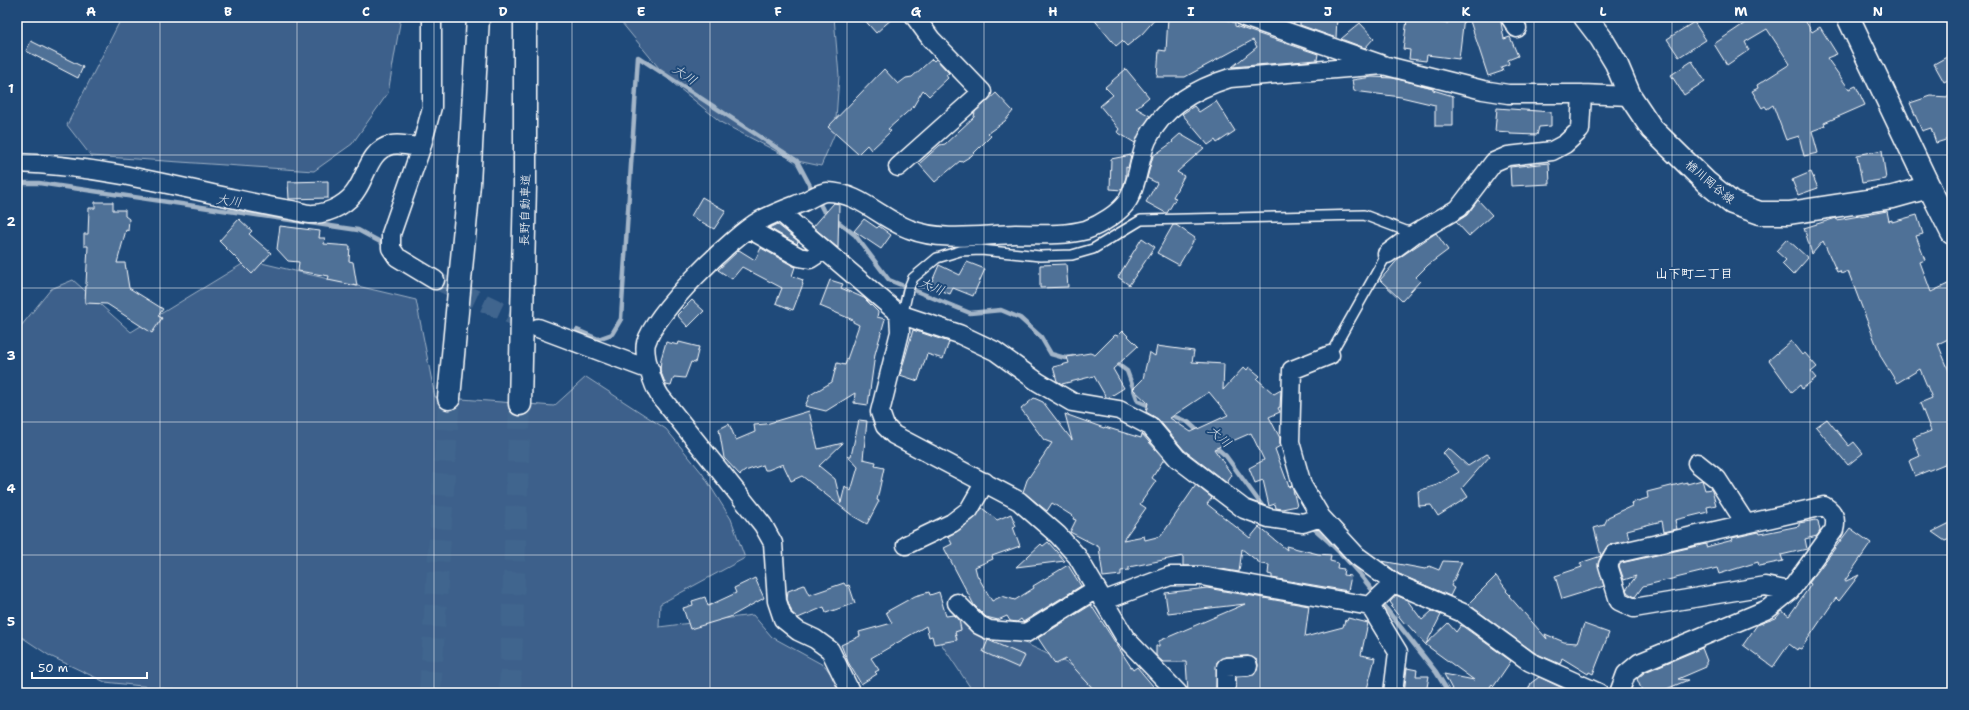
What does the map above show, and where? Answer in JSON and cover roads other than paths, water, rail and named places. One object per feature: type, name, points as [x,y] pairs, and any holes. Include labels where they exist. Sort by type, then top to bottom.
[{"type":"main road","points":[[449,398],[469,184],[478,17]]},
{"type":"main road","name":"長野自動車道","points":[[520,404],[525,185],[525,17]]},
{"type":"main road","name":"楢川岡谷線","points":[[1585,17],[1601,38],[1616,63],[1630,96],[1652,129],[1706,182],[1732,203],[1760,213],[1789,213],[1893,197],[1929,187]]},
{"type":"main road","points":[[1848,17],[1929,187],[1950,223]]},
{"type":"street","points":[[432,17],[432,107],[421,148],[391,234],[391,248],[397,257],[435,280]]},
{"type":"street","points":[[898,167],[982,92],[931,39],[915,17]]},
{"type":"street","points":[[1253,19],[1383,65],[1483,90],[1508,94],[1582,94],[1630,96]]},
{"type":"street","points":[[851,693],[830,650],[815,639],[798,631],[784,619],[777,601],[773,544],[763,525],[660,396],[652,383],[646,344],[659,321],[686,285],[761,220],[826,192],[860,201],[906,228],[922,234],[946,236],[1060,234],[1086,230],[1105,221],[1128,200],[1148,139],[1160,121],[1177,104],[1210,84],[1230,78],[1383,65]]},
{"type":"street","points":[[1387,254],[1414,234],[1458,208],[1494,162],[1508,156],[1552,151],[1565,144],[1580,130],[1582,94]]},
{"type":"street","points":[[17,163],[43,164],[127,174],[266,206],[314,214],[330,211],[343,204],[357,190],[372,158],[382,149],[391,145],[421,148]]},
{"type":"street","points":[[780,212],[900,314],[959,334],[995,351],[1038,382],[1072,402],[1120,410],[1150,426],[1177,458],[1244,509],[1269,518],[1303,523],[1320,517]]},
{"type":"street","points":[[749,229],[798,257],[810,259],[824,250]]},
{"type":"street","points":[[900,314],[900,332],[880,412],[885,426],[894,435],[1019,501],[1058,535],[1077,556],[1126,639],[1178,693]]},
{"type":"street","points":[[538,328],[650,370]]},
{"type":"street","points":[[1330,355],[1292,370],[1290,442],[1302,485],[1320,517],[1357,556],[1394,583],[1463,613],[1530,662],[1599,693]]},
{"type":"street","points":[[1697,463],[1718,479],[1746,524]]},
{"type":"street","points":[[906,545],[952,523],[969,510],[985,482]]},
{"type":"street","points":[[1619,693],[1626,674],[1639,662],[1768,609],[1790,591],[1834,530],[1836,522],[1830,509],[1824,506],[1614,554],[1608,565],[1619,601],[1634,608],[1765,586],[1790,591]]},
{"type":"street","points":[[957,603],[979,625],[989,630],[1026,633],[1100,595],[1170,576],[1201,576],[1370,606],[1398,652],[1393,693]]},
{"type":"street","points":[[1370,606],[1394,583]]},
{"type":"street","points":[[1226,693],[1226,667],[1248,666]]},
{"type":"lane","points":[[900,314],[904,308],[908,290],[913,278],[937,258],[960,251],[981,250],[1040,256],[1072,255],[1093,249],[1141,220],[1364,215],[1414,234]]},
{"type":"lane","points":[[1330,355],[1387,254]]},
{"type":"waterway","name":"大川","points":[[577,330],[598,339],[612,334],[621,319],[638,57],[797,161],[814,193]]},
{"type":"waterway","name":"大川","points":[[17,183],[39,183],[358,230],[386,245]]},
{"type":"waterway","name":"大川","points":[[818,200],[823,210],[855,235],[889,280],[970,313],[1001,310],[1020,318],[1041,337],[1051,354],[1065,358],[1073,357]]},
{"type":"waterway","name":"大川","points":[[1113,361],[1127,371],[1138,401],[1152,407]]},
{"type":"waterway","name":"大川","points":[[1168,414],[1188,422],[1201,434]]},
{"type":"waterway","name":"大川","points":[[1212,444],[1226,456],[1266,511]]},
{"type":"waterway","name":"大川","points":[[1310,525],[1345,558],[1376,595]]},
{"type":"waterway","name":"大川","points":[[1380,601],[1436,672],[1449,693]]},
{"type":"tunnel","points":[[435,280],[532,325]]},
{"type":"tunnel","points":[[430,693],[449,398]]},
{"type":"tunnel","points":[[510,693],[520,404]]},
{"type":"district","name":"山下町二丁目","points":[[1694,273]]}]
